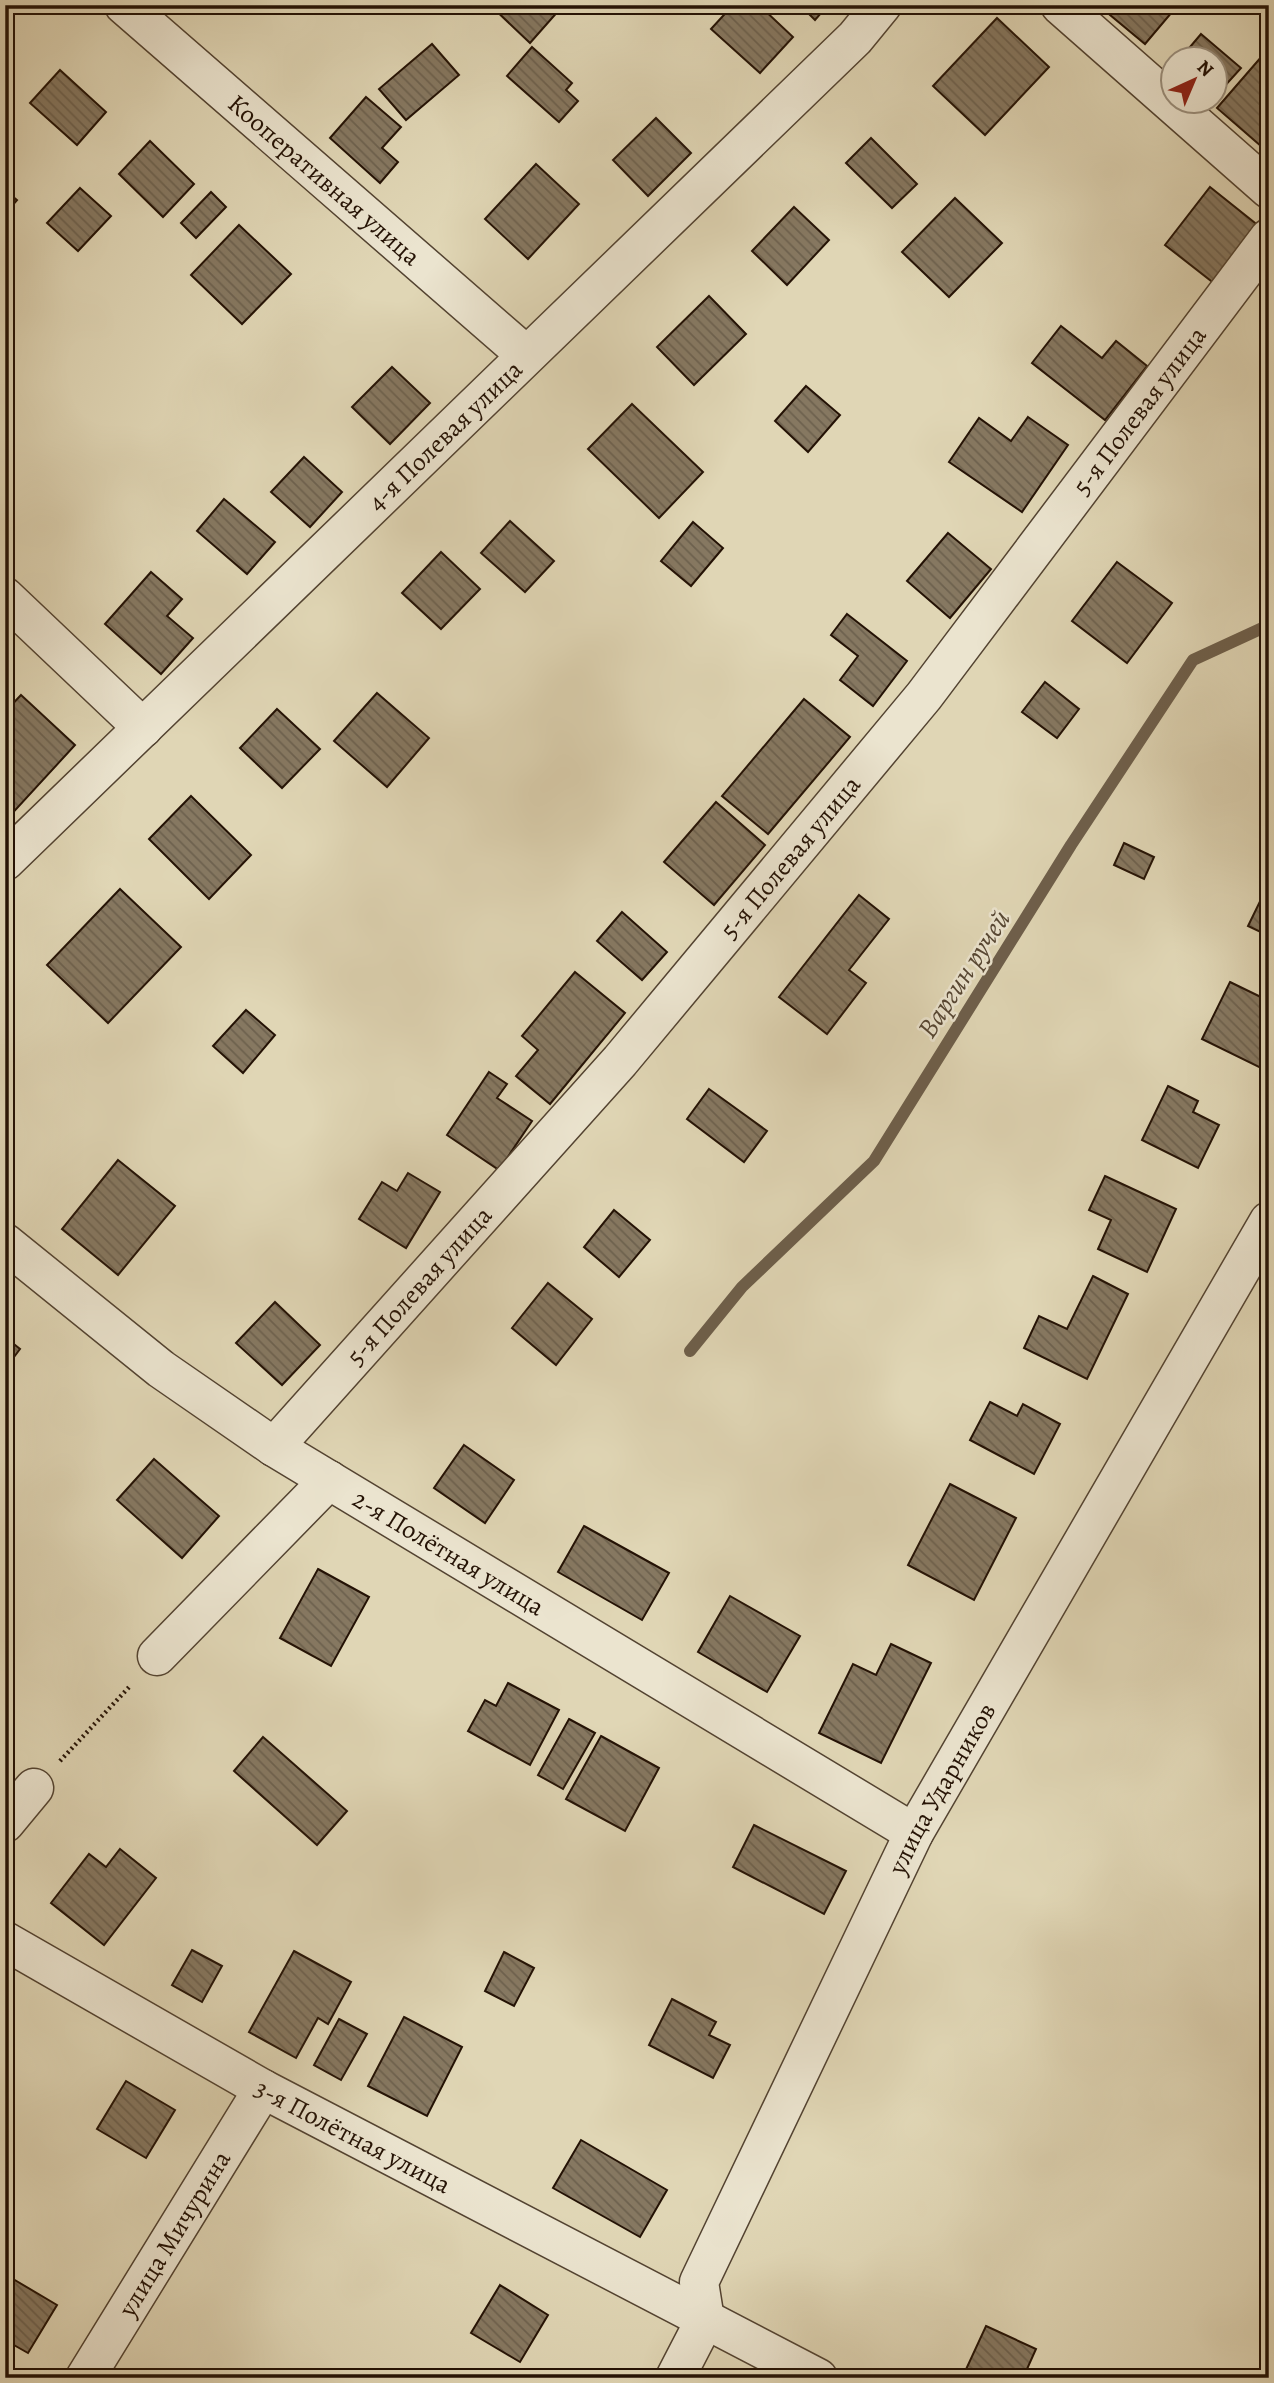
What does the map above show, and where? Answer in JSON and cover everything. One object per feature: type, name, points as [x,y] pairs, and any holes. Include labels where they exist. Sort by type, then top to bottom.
[{"type":"street","name":"Кооперативная улица","points":[[124,5],[526,355]]},
{"type":"street","name":"4-я Полевая улица","points":[[5,861],[855,38],[882,5]]},
{"type":"street","points":[[1060,5],[1269,189]]},
{"type":"street","name":"5-я Полевая улица","points":[[274,1447],[620,1061],[923,696],[1269,238]]},
{"type":"street","points":[[5,597],[143,728]]},
{"type":"street","name":"улица Ударников","points":[[705,2320],[699,2282],[914,1833],[1269,1221]]},
{"type":"street","name":"2-я Полётная улица","points":[[5,1243],[160,1369],[274,1447],[914,1833]]},
{"type":"street","points":[[158,1657],[328,1480]]},
{"type":"street","points":[[5,1823],[34,1788]]},
{"type":"street","name":"3-я Полётная улица","points":[[5,1941],[263,2089],[818,2378]]},
{"type":"street","name":"улица Мичурина","points":[[85,2378],[263,2089]]},
{"type":"street","points":[[675,2378],[705,2320]]},
{"type":"path","points":[[34,1788],[158,1657]]},
{"type":"building","points":[[490,5],[556,5],[560,9],[530,43]]},
{"type":"building","points":[[733,5],[759,5],[793,37],[760,73],[711,29]]},
{"type":"building","points":[[800,5],[828,5],[815,20]]},
{"type":"building","points":[[1098,5],[1178,5],[1145,44]]},
{"type":"building","points":[[997,18],[1049,67],[985,135],[933,86]]},
{"type":"building","points":[[1201,34],[1215,46],[1191,46]]},
{"type":"building","points":[[432,44],[459,75],[406,120],[379,89]]},
{"type":"building","points":[[532,47],[572,83],[566,90],[578,101],[559,122],[507,76]]},
{"type":"building","points":[[1269,48],[1269,153],[1226,116],[1228,95]]},
{"type":"building","points":[[1228,57],[1241,68],[1228,82]]},
{"type":"building","points":[[60,70],[106,112],[77,145],[30,103]]},
{"type":"building","points":[[366,97],[401,127],[382,148],[398,162],[380,183],[330,138]]},
{"type":"building","points":[[656,118],[691,153],[648,196],[613,160]]},
{"type":"building","points":[[871,138],[917,184],[892,208],[846,163]]},
{"type":"building","points":[[150,141],[194,184],[163,217],[119,174]]},
{"type":"building","points":[[536,164],[579,204],[528,259],[485,219]]},
{"type":"building","points":[[1210,187],[1260,227],[1215,284],[1165,245]]},
{"type":"building","points":[[80,188],[111,216],[78,251],[47,223]]},
{"type":"building","points":[[5,190],[17,200],[5,214]]},
{"type":"building","points":[[211,192],[226,207],[196,238],[181,223]]},
{"type":"building","points":[[955,198],[1002,243],[949,297],[902,252]]},
{"type":"building","points":[[794,207],[829,240],[787,285],[752,251]]},
{"type":"building","points":[[239,225],[291,274],[242,324],[191,275]]},
{"type":"building","points":[[709,296],[746,334],[694,385],[657,347]]},
{"type":"building","points":[[1061,326],[1102,358],[1116,341],[1147,366],[1105,420],[1032,363]]},
{"type":"building","points":[[392,367],[430,403],[390,444],[352,407]]},
{"type":"building","points":[[806,386],[840,415],[808,452],[775,421]]},
{"type":"building","points":[[632,404],[703,472],[659,518],[588,449]]},
{"type":"building","points":[[1028,417],[1068,445],[1022,512],[949,462],[979,418],[1011,441]]},
{"type":"building","points":[[304,457],[342,492],[310,527],[271,492]]},
{"type":"building","points":[[224,499],[275,542],[247,574],[197,531]]},
{"type":"building","points":[[510,521],[554,561],[525,592],[481,553]]},
{"type":"building","points":[[693,522],[723,548],[691,586],[661,561]]},
{"type":"building","points":[[948,533],[991,569],[950,618],[907,581]]},
{"type":"building","points":[[441,552],[480,589],[441,629],[402,593]]},
{"type":"building","points":[[1117,562],[1172,603],[1127,663],[1072,621]]},
{"type":"building","points":[[151,572],[182,599],[167,616],[193,638],[161,674],[105,624]]},
{"type":"building","points":[[847,614],[907,661],[873,706],[840,680],[858,656],[831,635]]},
{"type":"building","points":[[1045,682],[1079,709],[1057,738],[1022,712]]},
{"type":"building","points":[[377,693],[429,738],[387,787],[334,741]]},
{"type":"building","points":[[21,695],[75,745],[8,818],[5,816],[5,712]]},
{"type":"building","points":[[804,699],[850,737],[768,834],[722,796]]},
{"type":"building","points":[[277,709],[320,749],[282,788],[240,748]]},
{"type":"building","points":[[191,796],[251,855],[209,899],[149,839]]},
{"type":"building","points":[[716,802],[765,845],[714,905],[664,862]]},
{"type":"building","points":[[1124,843],[1154,857],[1144,879],[1114,865]]},
{"type":"building","points":[[1269,883],[1269,936],[1248,926]]},
{"type":"building","points":[[120,889],[181,947],[108,1023],[47,965]]},
{"type":"building","points":[[859,895],[889,919],[849,970],[866,983],[827,1034],[779,997]]},
{"type":"building","points":[[622,912],[667,952],[642,980],[597,941]]},
{"type":"building","points":[[575,972],[625,1013],[550,1104],[516,1076],[538,1050],[522,1036]]},
{"type":"building","points":[[1230,982],[1269,1001],[1269,1051],[1261,1068],[1202,1039]]},
{"type":"building","points":[[246,1010],[275,1035],[243,1073],[213,1046]]},
{"type":"building","points":[[489,1072],[507,1084],[497,1098],[532,1121],[499,1170],[447,1135]]},
{"type":"building","points":[[1168,1086],[1198,1101],[1193,1112],[1219,1125],[1198,1168],[1142,1140]]},
{"type":"building","points":[[709,1089],[767,1131],[744,1162],[687,1119]]},
{"type":"building","points":[[118,1160],[175,1206],[118,1275],[62,1229]]},
{"type":"building","points":[[408,1173],[440,1192],[406,1248],[359,1219],[382,1182],[397,1191]]},
{"type":"building","points":[[1105,1176],[1176,1209],[1147,1272],[1098,1249],[1111,1220],[1089,1210]]},
{"type":"building","points":[[614,1210],[650,1240],[619,1277],[584,1247]]},
{"type":"building","points":[[1093,1276],[1128,1294],[1087,1379],[1024,1348],[1039,1316],[1067,1329]]},
{"type":"building","points":[[548,1283],[592,1319],[556,1365],[512,1328]]},
{"type":"building","points":[[275,1302],[320,1345],[282,1385],[236,1343]]},
{"type":"building","points":[[5,1337],[20,1349],[5,1369]]},
{"type":"building","points":[[990,1402],[1017,1416],[1023,1404],[1060,1424],[1034,1474],[970,1440]]},
{"type":"building","points":[[464,1445],[514,1480],[485,1523],[434,1488]]},
{"type":"building","points":[[154,1459],[219,1516],[182,1558],[117,1500]]},
{"type":"building","points":[[950,1484],[1016,1518],[974,1600],[908,1565]]},
{"type":"building","points":[[584,1526],[669,1573],[642,1620],[558,1572]]},
{"type":"building","points":[[318,1569],[369,1597],[331,1666],[280,1638]]},
{"type":"building","points":[[730,1596],[800,1636],[767,1692],[698,1652]]},
{"type":"building","points":[[891,1644],[931,1663],[881,1763],[819,1733],[853,1664],[876,1675]]},
{"type":"building","points":[[508,1683],[559,1710],[530,1765],[468,1731],[485,1700],[496,1706]]},
{"type":"building","points":[[569,1719],[595,1733],[563,1789],[538,1775]]},
{"type":"building","points":[[601,1736],[659,1768],[625,1831],[566,1799]]},
{"type":"building","points":[[263,1737],[347,1811],[317,1845],[234,1771]]},
{"type":"building","points":[[754,1825],[846,1871],[824,1914],[733,1867]]},
{"type":"building","points":[[120,1849],[156,1878],[104,1945],[51,1903],[89,1854],[106,1867]]},
{"type":"building","points":[[192,1950],[222,1966],[202,2002],[172,1985]]},
{"type":"building","points":[[294,1951],[351,1982],[328,2024],[318,2018],[296,2058],[249,2032]]},
{"type":"building","points":[[504,1952],[534,1968],[514,2006],[485,1991]]},
{"type":"building","points":[[672,1999],[716,2022],[709,2035],[730,2045],[713,2078],[649,2045]]},
{"type":"building","points":[[404,2017],[462,2047],[427,2116],[368,2086]]},
{"type":"building","points":[[339,2019],[367,2034],[341,2080],[314,2065]]},
{"type":"building","points":[[126,2081],[175,2110],[146,2158],[97,2129]]},
{"type":"building","points":[[581,2140],[667,2190],[640,2237],[553,2188]]},
{"type":"building","points":[[8,2276],[57,2305],[28,2353],[5,2340],[5,2280]]},
{"type":"building","points":[[500,2285],[548,2315],[520,2362],[471,2333]]},
{"type":"building","points":[[986,2326],[1036,2349],[1023,2378],[962,2378]]},
{"type":"waterway","name":"Варгин ручей","points":[[690,1351],[742,1287],[874,1161],[1071,845],[1193,660],[1269,625]]}]
